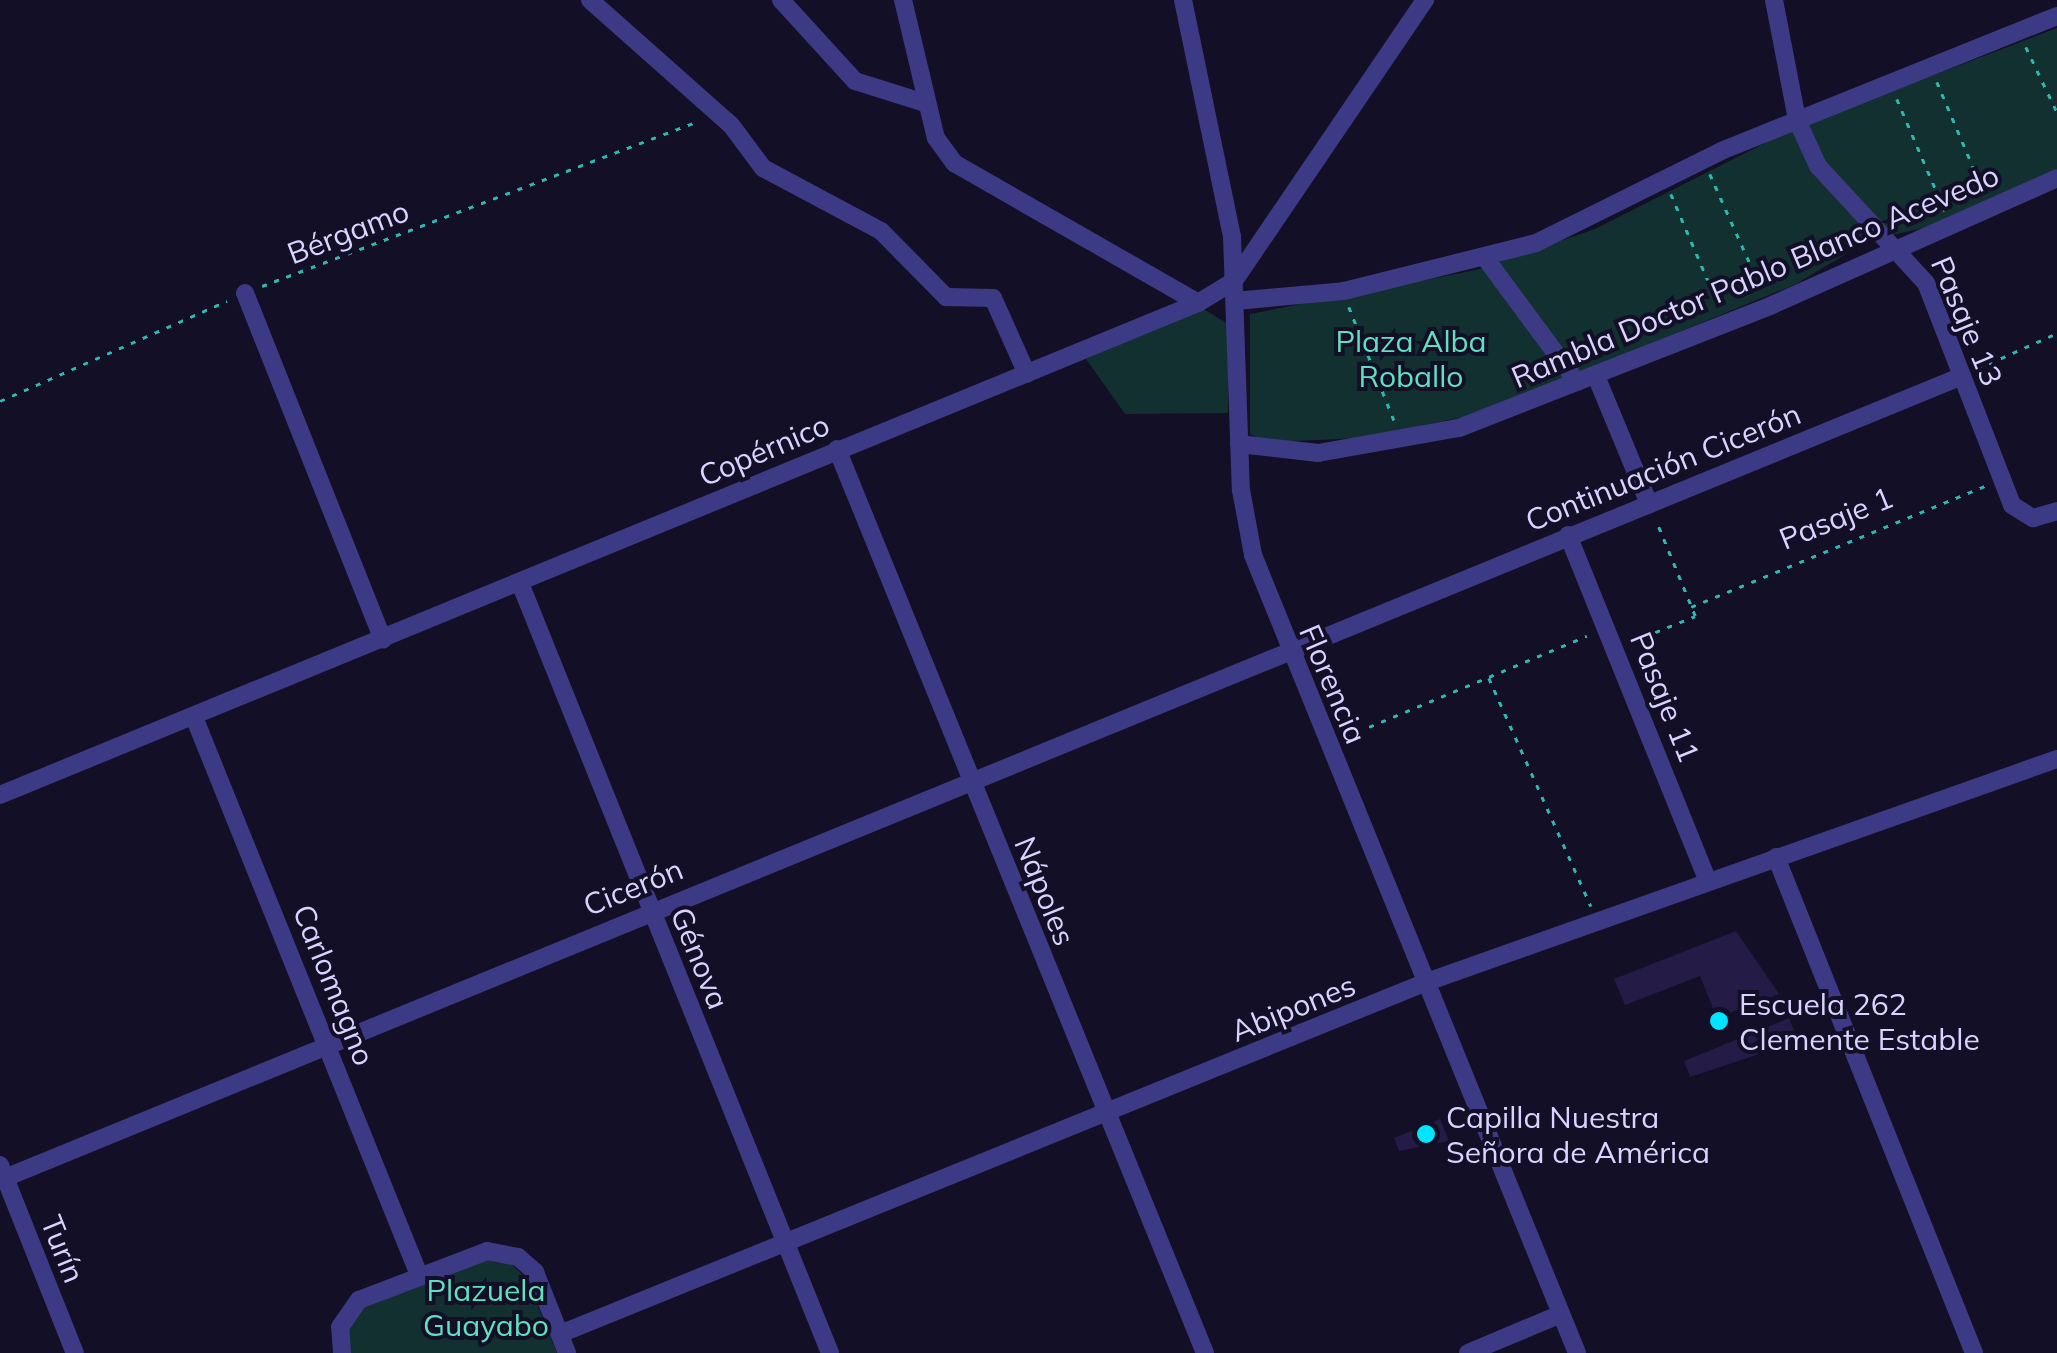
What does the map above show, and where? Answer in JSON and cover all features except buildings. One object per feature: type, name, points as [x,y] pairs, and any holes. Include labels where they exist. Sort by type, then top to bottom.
[{"type":"street","points":[[590,0],[716,114],[763,168],[881,230],[946,296],[993,298],[1027,374]]},
{"type":"street","points":[[903,0],[925,103],[954,163],[1198,303]]},
{"type":"street","name":"Florencia","points":[[1183,0],[1234,281],[1238,444],[1246,529],[1287,648],[1577,1353]]},
{"type":"street","name":"Copérnico","points":[[0,796],[1198,303],[1234,281],[1424,0]]},
{"type":"street","name":"Pasaje 13","points":[[1774,0],[1796,120],[1842,200],[1896,244],[1926,282],[2002,479],[2024,516],[2057,511]]},
{"type":"street","points":[[789,3],[855,81],[925,103]]},
{"type":"street","points":[[1235,301],[1344,291],[1486,259],[1704,159],[2057,16]]},
{"type":"street","name":"Rambla Doctor Pablo Blanco Acevedo","points":[[1238,444],[1297,454],[1402,442],[1596,376],[1726,324],[1896,244],[2057,178]]},
{"type":"street","points":[[1486,259],[1577,382]]},
{"type":"street","points":[[245,293],[383,639]]},
{"type":"street","points":[[1596,376],[1649,504]]},
{"type":"street","name":"Continuación Cicerón","points":[[1287,648],[1962,376]]},
{"type":"street","name":"Nápoles","points":[[837,449],[1105,1116],[1205,1353]]},
{"type":"street","name":"Pasaje 11","points":[[1568,535],[1708,881]]},
{"type":"street","name":"Génova","points":[[520,583],[830,1353]]},
{"type":"street","name":"Cicerón","points":[[2,1174],[329,1044],[1287,648]]},
{"type":"street","name":"Carlomagno","points":[[194,717],[420,1275]]},
{"type":"street","name":"Abipones","points":[[560,1334],[1105,1116],[1424,983],[2057,759]]},
{"type":"street","points":[[1776,857],[1974,1353]]},
{"type":"street","name":"Turín","points":[[2,1174],[75,1353]]},
{"type":"street","points":[[342,1353],[343,1320],[359,1300],[476,1253],[510,1254],[535,1272],[568,1353]]},
{"type":"street","points":[[1468,1353],[1561,1314]]},
{"type":"path","points":[[2019,32],[2057,112]]},
{"type":"path","points":[[1930,67],[1990,206]]},
{"type":"path","points":[[1890,84],[1951,224]]},
{"type":"path","name":"Bérgamo","points":[[0,401],[245,293],[716,114]]},
{"type":"path","points":[[1704,159],[1770,306]]},
{"type":"path","points":[[1664,179],[1726,324]]},
{"type":"path","points":[[1344,291],[1402,442]]},
{"type":"path","points":[[1962,376],[2057,333]]},
{"type":"path","name":"Pasaje 1","points":[[1692,607],[2002,479]]},
{"type":"path","points":[[1616,648],[1695,616],[1649,504]]},
{"type":"path","points":[[1329,744],[1607,627]]},
{"type":"path","points":[[1489,677],[1597,921]]},
{"type":"green space","name":"Plaza Alba Roballo","points":[[2057,28],[2057,169],[1933,226],[1869,240],[1796,284],[1482,413],[1362,438],[1268,442],[1250,434],[1250,314],[1476,270],[1595,229],[1793,129]]},
{"type":"green space","points":[[1200,307],[1228,324],[1228,413],[1125,414],[1086,359]]},
{"type":"green space","name":"Plazuela Guayabo","points":[[482,1259],[507,1260],[527,1279],[557,1353],[347,1353],[348,1328],[362,1309]]},
{"type":"place","name":"Escuela 262 Clemente Estable","points":[[1719,1021]]},
{"type":"place","name":"Capilla Nuestra Señora de América","points":[[1426,1134]]}]
